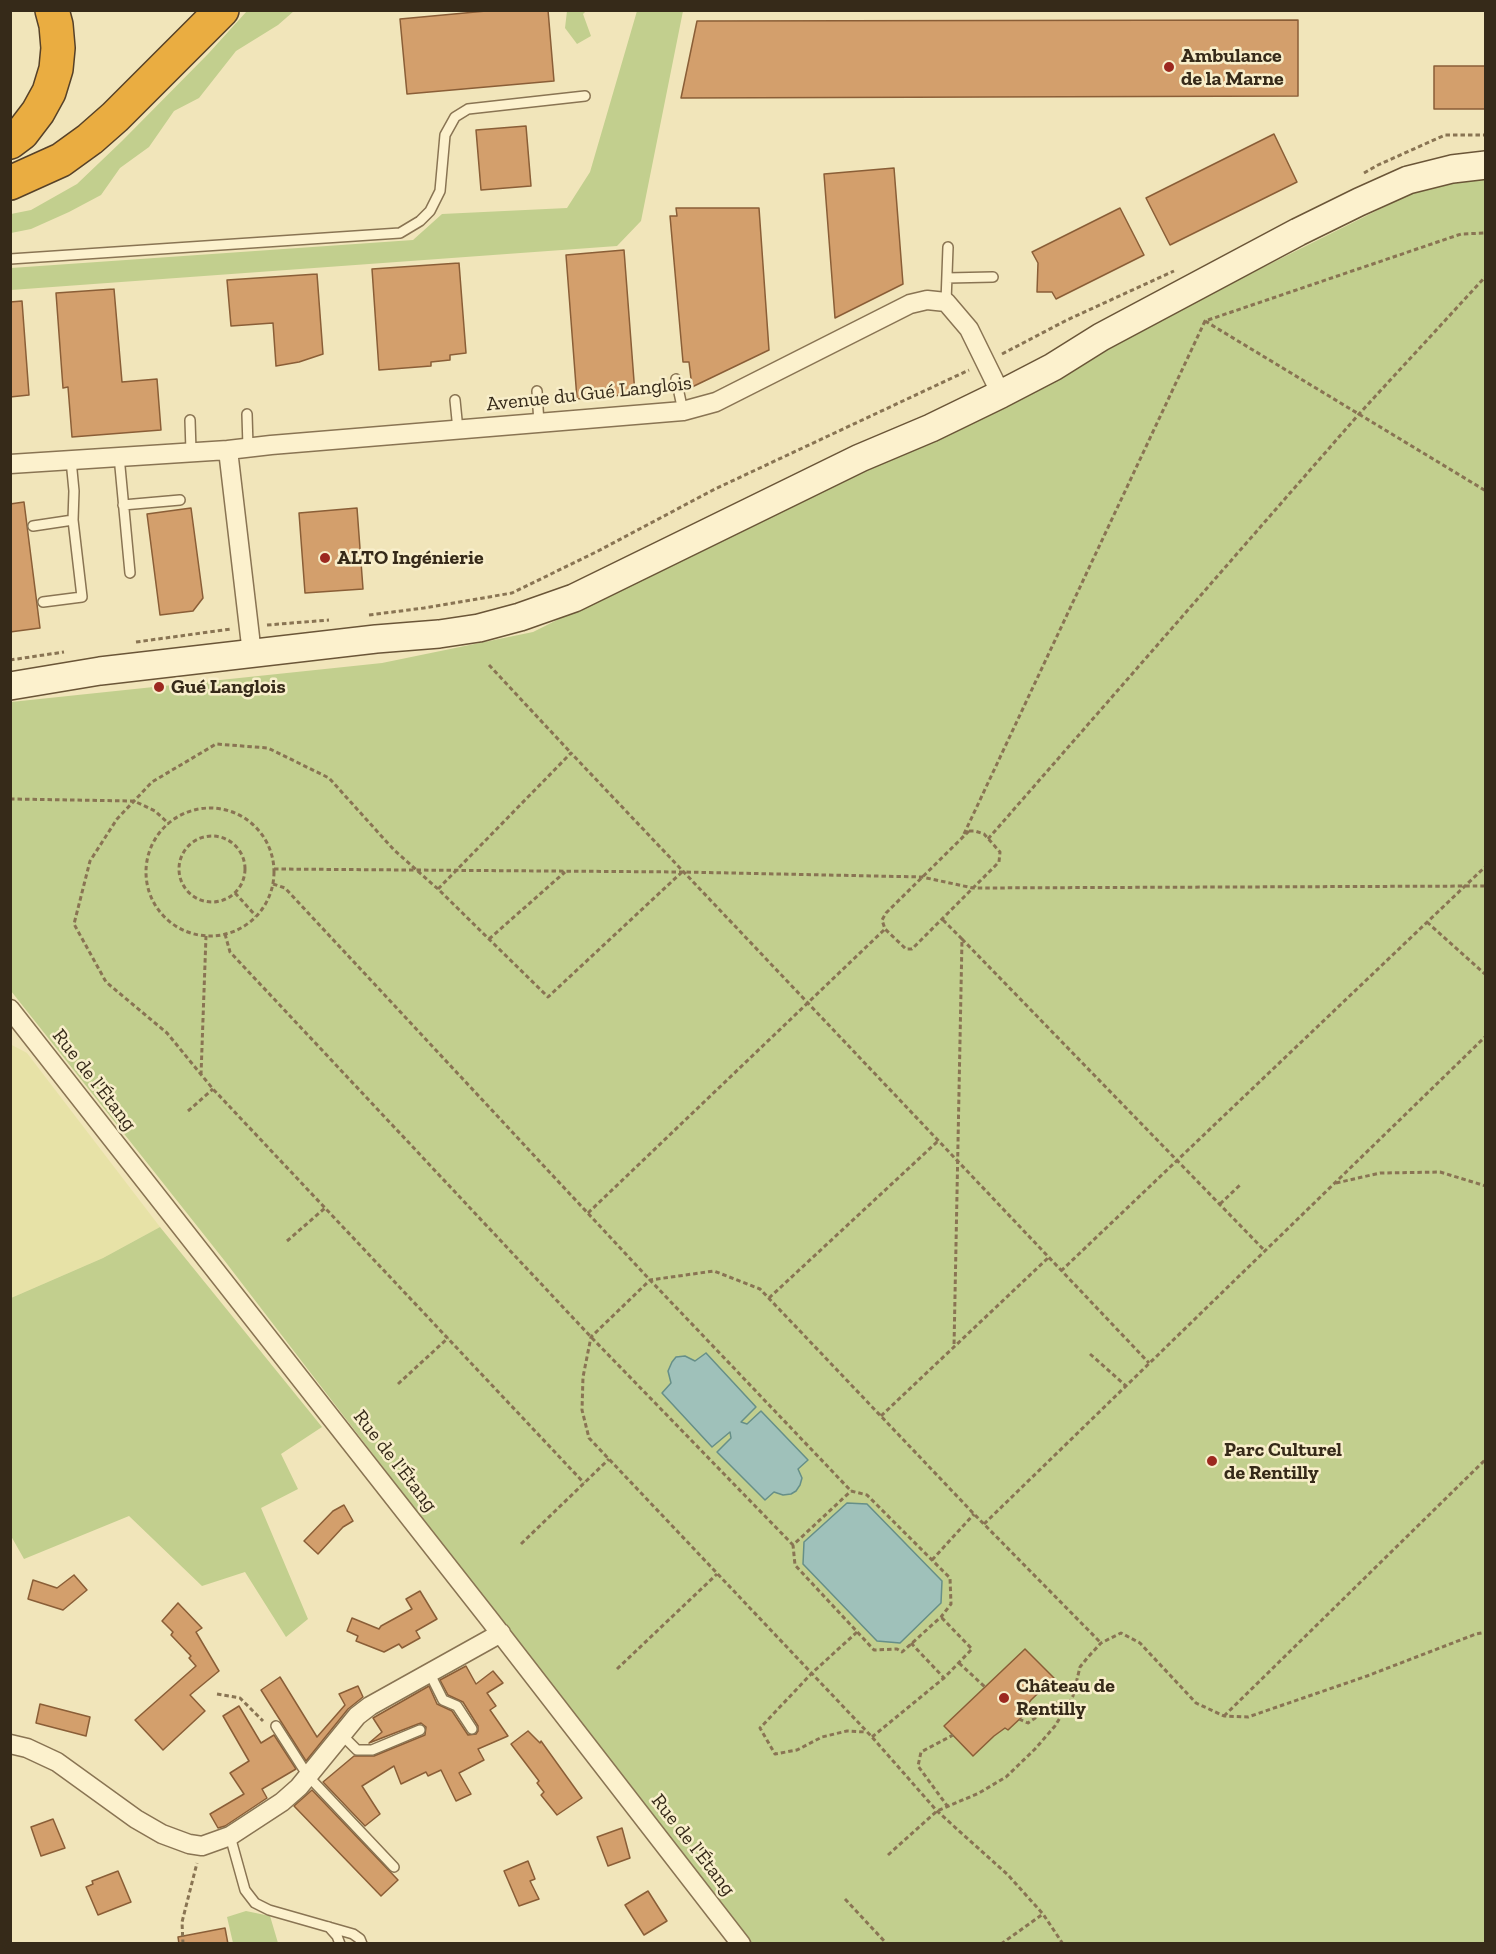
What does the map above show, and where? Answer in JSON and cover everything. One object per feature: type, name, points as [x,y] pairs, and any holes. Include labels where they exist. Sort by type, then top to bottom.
[{"type":"highway","points":[[10,142],[22,133],[38,112],[49,92],[56,69],[58,48],[52,10]]},
{"type":"highway","points":[[10,183],[61,159],[90,139],[222,10]]},
{"type":"main road","points":[[10,686],[100,671],[479,628],[520,617],[574,598],[860,458],[931,428],[1053,368],[1101,337],[1298,232],[1408,180],[1452,169],[1485,165]]},
{"type":"main road","points":[[860,458],[928,418],[990,372],[1048,357],[1101,337]]},
{"type":"street","name":"Avenue du Gué Langlois","points":[[10,464],[228,450],[683,411],[716,402],[910,304],[927,300],[946,302]]},
{"type":"street","points":[[946,302],[969,329],[990,372]]},
{"type":"street","points":[[228,450],[252,654]]},
{"type":"street","name":"Rue de l'Étang","points":[[10,1009],[501,1633],[741,1944]]},
{"type":"street","points":[[10,1744],[27,1748],[57,1762],[136,1819],[162,1834],[175,1840],[201,1846],[230,1836],[282,1802],[299,1787],[357,1716],[370,1706],[501,1633]]},
{"type":"lane","points":[[10,259],[400,233],[420,221],[430,211],[440,190],[445,135],[455,117],[468,109],[585,96]]},
{"type":"lane","points":[[946,302],[948,248]]},
{"type":"lane","points":[[947,278],[993,277]]},
{"type":"lane","points":[[676,380],[683,411]]},
{"type":"lane","points":[[537,391],[539,424]]},
{"type":"lane","points":[[455,400],[458,430]]},
{"type":"lane","points":[[247,414],[248,447]]},
{"type":"lane","points":[[190,420],[191,451]]},
{"type":"lane","points":[[119,456],[130,573]]},
{"type":"lane","points":[[43,602],[82,597],[73,520],[74,491],[71,460]]},
{"type":"lane","points":[[123,505],[180,500]]},
{"type":"lane","points":[[33,526],[73,520]]},
{"type":"lane","points":[[429,1672],[443,1700],[458,1706],[472,1729]]},
{"type":"lane","points":[[276,1726],[308,1776],[394,1867]]},
{"type":"lane","points":[[342,1734],[357,1750],[372,1750],[420,1730]]},
{"type":"lane","points":[[230,1836],[245,1890],[255,1903],[269,1910],[353,1934],[360,1939],[362,1944]]},
{"type":"lane","points":[[329,1927],[337,1936],[340,1944]]},
{"type":"path","points":[[964,834],[1204,321],[1461,234],[1485,233]]},
{"type":"path","points":[[988,839],[1359,414],[1485,276]]},
{"type":"path","points":[[1204,321],[1485,491]]},
{"type":"path","points":[[360,616],[512,593],[598,551],[715,489],[990,372]]},
{"type":"path","points":[[133,643],[248,627],[338,619]]},
{"type":"path","points":[[10,660],[64,652]]},
{"type":"path","points":[[489,665],[682,872],[1149,1363]]},
{"type":"path","points":[[584,1483],[213,1089],[166,1034],[106,982],[74,924],[90,861],[117,819],[152,782],[216,744],[268,748],[329,778],[394,850],[438,889],[548,997],[682,872]]},
{"type":"path","points":[[438,889],[571,753]]},
{"type":"path","points":[[10,799],[134,801],[155,811],[169,824]]},
{"type":"path","points":[[217,808],[238,814],[255,826],[267,842],[274,862],[273,884],[267,901],[256,916],[241,928],[225,934],[206,936],[187,932],[171,923],[158,909],[149,890],[146,869],[150,849],[161,831],[169,824],[177,817],[196,809],[217,808]]},
{"type":"path","points":[[975,831],[984,834],[988,839],[1000,852],[999,862],[943,920],[912,949],[906,950],[885,929],[882,920],[886,913],[964,834],[975,831]]},
{"type":"path","points":[[222,837],[232,842],[240,850],[246,871],[235,893],[219,902],[198,900],[189,893],[182,884],[179,874],[183,852],[200,838],[222,837]]},
{"type":"path","points":[[1061,1271],[1485,866]]},
{"type":"path","points":[[274,869],[682,872],[922,877],[973,888],[1485,886]]},
{"type":"path","points":[[489,939],[566,871]]},
{"type":"path","points":[[225,934],[230,952],[591,1337],[793,1545],[795,1565],[874,1650],[897,1649],[902,1652],[941,1617],[951,1605],[950,1578],[867,1495],[851,1491],[650,1280],[285,888],[273,884]]},
{"type":"path","points":[[235,893],[256,916]]},
{"type":"path","points":[[943,920],[1265,1251]]},
{"type":"path","points":[[1428,922],[1485,975]]},
{"type":"path","points":[[588,1213],[885,929]]},
{"type":"path","points":[[201,1074],[206,936]]},
{"type":"path","points":[[954,1347],[962,939]]},
{"type":"path","points":[[984,1524],[1485,1036]]},
{"type":"path","points":[[188,1111],[213,1089]]},
{"type":"path","points":[[769,1298],[938,1141]]},
{"type":"path","points":[[1334,1184],[1380,1173],[1440,1172],[1485,1186]]},
{"type":"path","points":[[1220,1204],[1240,1185]]},
{"type":"path","points":[[287,1241],[325,1208]]},
{"type":"path","points":[[881,1416],[1049,1257]]},
{"type":"path","points":[[1062,1943],[1044,1914],[1008,1875],[937,1811],[872,1737],[589,1438],[582,1410],[583,1377],[591,1337],[650,1280],[714,1271],[760,1289],[974,1514],[1101,1643]]},
{"type":"path","points":[[398,1384],[448,1338]]},
{"type":"path","points":[[1090,1354],[1126,1386]]},
{"type":"path","points":[[521,1544],[609,1459]]},
{"type":"path","points":[[1224,1716],[1485,1459]]},
{"type":"path","points":[[793,1545],[851,1491]]},
{"type":"path","points":[[932,1560],[974,1514]]},
{"type":"path","points":[[617,1670],[717,1574]]},
{"type":"path","points":[[872,1737],[944,1678],[972,1649],[941,1617]]},
{"type":"path","points":[[857,1632],[812,1673],[760,1728],[775,1754],[797,1750],[822,1737],[838,1732],[867,1732]]},
{"type":"path","points":[[888,1855],[937,1811],[979,1793],[1006,1777],[1055,1726],[1073,1696],[1080,1667],[1101,1643],[1121,1633],[1140,1643],[1196,1703],[1224,1716],[1248,1717],[1485,1632]]},
{"type":"path","points":[[911,1643],[944,1678]]},
{"type":"path","points":[[959,1663],[985,1687]]},
{"type":"path","points":[[217,1694],[240,1698],[264,1722],[276,1726]]},
{"type":"path","points":[[1019,1719],[1028,1724],[1057,1703],[1064,1710]]},
{"type":"path","points":[[948,1807],[918,1766],[921,1752],[953,1735]]},
{"type":"path","points":[[183,1944],[182,1922],[201,1846]]},
{"type":"path","points":[[845,1899],[887,1944]]},
{"type":"path","points":[[1001,1944],[1044,1914]]},
{"type":"shaded area","points":[[10,1044],[27,1053],[160,1227],[103,1258],[11,1298]]},
{"type":"green space","points":[[247,11],[294,11],[278,25],[236,51],[199,98],[174,111],[149,147],[120,168],[101,195],[31,229],[11,233],[11,214],[31,210],[77,184],[208,54]]},
{"type":"green space","points":[[567,11],[586,11],[583,14],[591,36],[577,44],[565,28]]},
{"type":"green space","points":[[637,11],[683,11],[641,221],[617,246],[11,290],[11,268],[413,240],[442,214],[567,208],[590,172]]},
{"type":"green space","points":[[1485,175],[1485,1943],[748,1943],[224,1260],[11,991],[11,702],[382,663],[533,632],[1422,188]]},
{"type":"green space","points":[[160,1227],[322,1427],[281,1454],[298,1489],[261,1508],[308,1619],[286,1637],[245,1572],[202,1586],[129,1516],[24,1559],[11,1536],[11,1298],[103,1258]]},
{"type":"green space","points":[[246,1911],[270,1916],[278,1943],[233,1943],[227,1917]]},
{"type":"water","points":[[706,1353],[756,1407],[741,1422],[747,1424],[761,1411],[808,1460],[798,1469],[802,1478],[796,1491],[783,1495],[774,1492],[765,1500],[717,1452],[731,1438],[730,1432],[712,1447],[662,1393],[671,1383],[668,1371],[676,1357],[685,1356],[695,1361]]},
{"type":"water","points":[[847,1503],[867,1504],[942,1581],[941,1603],[900,1643],[877,1641],[803,1564],[804,1542]]},
{"type":"building","points":[[497,10],[548,10],[554,81],[407,94],[400,19]]},
{"type":"building","points":[[1298,20],[1298,96],[681,98],[697,21]]},
{"type":"building","points":[[1434,66],[1485,66],[1485,109],[1434,109]]},
{"type":"building","points":[[526,126],[531,186],[481,190],[476,130]]},
{"type":"building","points":[[1274,134],[1297,182],[1170,245],[1146,198]]},
{"type":"building","points":[[894,168],[903,284],[835,318],[824,174]]},
{"type":"building","points":[[676,208],[759,208],[769,350],[692,387],[689,362],[683,362],[670,216],[677,216]]},
{"type":"building","points":[[1120,208],[1144,255],[1056,299],[1052,292],[1037,292],[1038,263],[1032,252]]},
{"type":"building","points":[[624,250],[635,394],[577,399],[566,255]]},
{"type":"building","points":[[459,263],[466,353],[450,355],[450,360],[431,362],[431,366],[379,370],[372,269]]},
{"type":"building","points":[[317,274],[323,354],[299,362],[276,366],[273,323],[231,326],[227,280]]},
{"type":"building","points":[[114,289],[122,382],[157,379],[161,430],[72,437],[68,387],[63,388],[56,293]]},
{"type":"building","points":[[22,301],[29,395],[10,397],[10,302]]},
{"type":"building","points":[[24,502],[40,628],[10,632],[10,504]]},
{"type":"building","points":[[191,508],[203,598],[193,611],[160,615],[147,514]]},
{"type":"building","points":[[357,508],[363,589],[305,593],[299,513]]},
{"type":"building","points":[[344,1505],[353,1521],[343,1527],[318,1554],[304,1541],[333,1511]]},
{"type":"building","points":[[74,1575],[87,1590],[63,1610],[28,1599],[33,1580],[57,1588]]},
{"type":"building","points":[[420,1591],[437,1619],[416,1631],[420,1638],[402,1648],[399,1644],[384,1652],[356,1641],[358,1636],[347,1631],[352,1618],[379,1629],[412,1609],[406,1599]]},
{"type":"building","points":[[178,1603],[202,1628],[196,1632],[219,1671],[190,1695],[205,1711],[163,1750],[135,1720],[196,1666],[189,1658],[191,1656],[171,1635],[173,1632],[162,1621]]},
{"type":"building","name":"Château de Rentilly","points":[[1025,1649],[1054,1678],[1031,1700],[1023,1711],[1025,1714],[1008,1730],[1005,1728],[994,1736],[973,1756],[944,1726]]},
{"type":"building","points":[[466,1666],[476,1684],[493,1671],[503,1683],[487,1693],[496,1706],[490,1710],[508,1736],[478,1749],[484,1760],[459,1773],[471,1794],[456,1801],[441,1770],[428,1776],[426,1772],[401,1784],[394,1766],[362,1786],[380,1814],[365,1826],[323,1782],[354,1756],[374,1756],[425,1735],[426,1727],[421,1723],[369,1743],[382,1732],[373,1718],[429,1686],[437,1704],[452,1711],[468,1735],[476,1734],[478,1726],[463,1702],[448,1695],[440,1680]]},
{"type":"building","points":[[280,1677],[317,1737],[345,1705],[339,1694],[358,1686],[363,1697],[348,1709],[306,1761],[261,1690]]},
{"type":"building","points":[[40,1704],[90,1717],[86,1736],[36,1723]]},
{"type":"building","points":[[239,1706],[261,1743],[274,1735],[296,1769],[262,1789],[267,1798],[225,1826],[218,1828],[210,1814],[244,1794],[230,1773],[249,1761],[223,1716]]},
{"type":"building","points":[[528,1731],[540,1743],[541,1741],[582,1798],[557,1815],[541,1795],[544,1792],[537,1783],[539,1781],[511,1744]]},
{"type":"building","points":[[312,1790],[398,1880],[381,1896],[294,1806]]},
{"type":"building","points":[[53,1819],[65,1848],[41,1856],[31,1827]]},
{"type":"building","points":[[622,1828],[630,1858],[608,1866],[597,1837]]},
{"type":"building","points":[[528,1861],[535,1879],[530,1881],[539,1899],[519,1906],[504,1871]]},
{"type":"building","points":[[118,1871],[131,1902],[98,1915],[86,1887],[93,1884],[92,1881]]},
{"type":"building","points":[[648,1891],[667,1921],[644,1935],[625,1905]]},
{"type":"building","points":[[225,1928],[228,1944],[179,1944],[178,1937]]},
{"type":"place","name":"Ambulance de la Marne","points":[[1169,67]]},
{"type":"place","name":"ALTO Ingénierie","points":[[325,558]]},
{"type":"place","name":"Gué Langlois","points":[[159,687]]},
{"type":"place","name":"Parc Culturel de Rentilly","points":[[1212,1461]]},
{"type":"place","name":"Château de Rentilly","points":[[1004,1698]]}]
